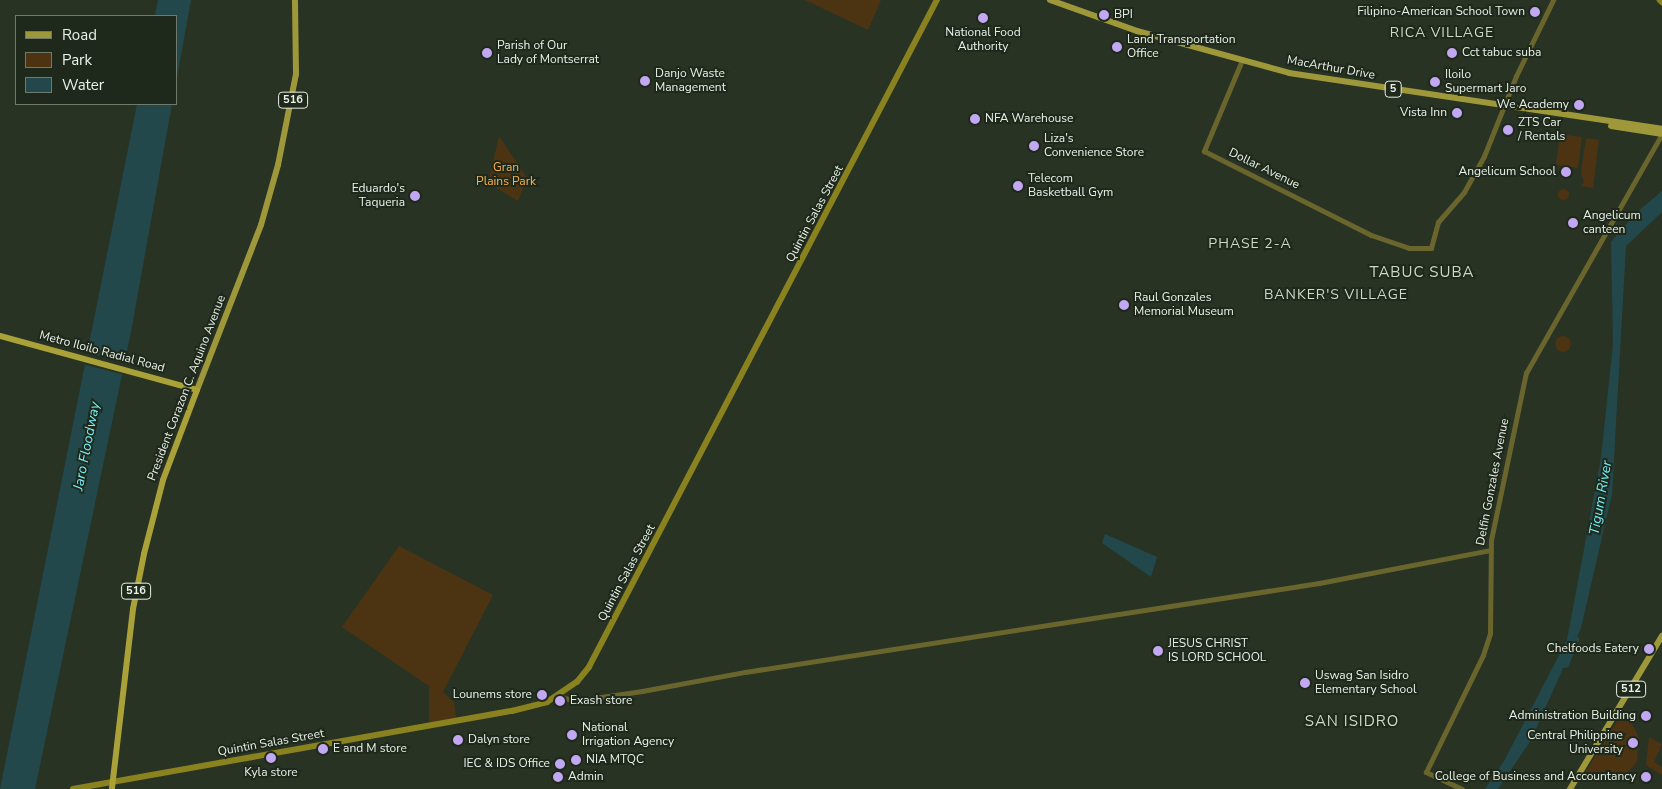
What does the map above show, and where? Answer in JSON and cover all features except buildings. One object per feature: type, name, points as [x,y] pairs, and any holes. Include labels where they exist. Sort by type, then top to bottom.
[{"type":"highway","name":"Metro Iloilo Radial Road","points":[[0,336],[197,390]]},
{"type":"highway","name":"President Corazon C. Aquino Avenue","points":[[112,789],[133,613],[144,554],[163,480],[197,390]]},
{"type":"main road","name":"Quintin Salas Street","points":[[72,789],[512,711],[558,696],[577,682],[589,667],[937,0]]},
{"type":"main road","name":"Quintin Salas Street","points":[[932,12],[941,0]]},
{"type":"main road","name":"MacArthur Drive","points":[[1050,0],[1137,31],[1294,74],[1646,126],[1662,130]]},
{"type":"main road","points":[[292,14],[296,2]]},
{"type":"main road","name":"President Corazon C. Aquino Avenue","points":[[197,390],[260,225],[278,165],[296,74],[296,2]]},
{"type":"main road","points":[[1504,106],[1524,113],[1662,130]]},
{"type":"main road","name":"512","points":[[1570,789],[1662,636]]},
{"type":"street","points":[[1504,106],[1553,0]]},
{"type":"street","name":"Dollar Avenue","points":[[1242,60],[1204,151],[1371,235],[1408,248],[1431,248],[1435,229],[1476,172],[1504,106]]},
{"type":"street","name":"Delfin Gonzales Avenue","points":[[1462,789],[1426,772],[1487,644],[1490,633],[1490,550],[1521,393],[1532,358],[1662,130]]},
{"type":"street","points":[[558,696],[574,701],[642,691],[745,672],[1319,583],[1490,550]]},
{"type":"green space","points":[[805,0],[881,0],[868,30]]},
{"type":"green space","points":[[1560,134],[1582,137],[1578,168],[1556,165]]},
{"type":"green space","name":"Gran Plains Park","points":[[499,136],[527,178],[518,201],[488,183]]},
{"type":"green space","points":[[1586,138],[1599,140],[1593,188],[1581,186],[1584,182],[1581,172]]},
{"type":"green space","points":[[1563,188],[1569,194],[1563,200],[1557,194]]},
{"type":"green space","points":[[1560,336],[1566,336],[1571,341],[1569,350],[1560,352],[1555,347],[1555,341]]},
{"type":"green space","points":[[399,546],[493,595],[443,692],[454,702],[456,718],[429,723],[429,686],[342,627]]},
{"type":"green space","points":[[1621,715],[1634,727],[1639,738],[1637,762],[1621,779],[1594,781],[1586,771]]},
{"type":"green space","points":[[1649,737],[1662,744],[1654,762],[1662,767],[1662,775],[1646,765]]},
{"type":"water","points":[[158,0],[191,0],[178,72],[178,15],[155,15]]},
{"type":"water","name":"Jaro Floodway","points":[[137,105],[172,105],[131,332],[35,789],[0,789]]},
{"type":"water","points":[[1662,191],[1662,212],[1626,246],[1612,494],[1581,628],[1531,740],[1498,789],[1485,789],[1504,761],[1567,640],[1601,458],[1613,344],[1611,242],[1636,213]]},
{"type":"water","points":[[1105,534],[1157,557],[1151,577],[1102,543]]},
{"type":"pier","points":[[85,352],[127,363],[125,375],[82,364]]},
{"type":"waterway","name":"Tigum River","points":[[1565,664],[1575,639]]},
{"type":"place","name":"Filipino-American School Town","points":[[1535,12]]},
{"type":"place","name":"BPI","points":[[1104,15]]},
{"type":"place","name":"National Food Authority","points":[[983,18]]},
{"type":"place","name":"Land Transportation Office","points":[[1117,47]]},
{"type":"place","name":"Parish of Our Lady of Montserrat","points":[[487,53]]},
{"type":"place","name":"Cct tabuc suba","points":[[1452,53]]},
{"type":"place","name":"Danjo Waste Management","points":[[645,81]]},
{"type":"place","name":"Iloilo Supermart Jaro","points":[[1435,82]]},
{"type":"place","name":"We Academy","points":[[1579,105]]},
{"type":"place","name":"Vista Inn","points":[[1457,113]]},
{"type":"place","name":"NFA Warehouse","points":[[975,119]]},
{"type":"place","name":"ZTS Car / Rentals","points":[[1508,130]]},
{"type":"place","name":"Liza's Convenience Store","points":[[1034,146]]},
{"type":"place","name":"Angelicum School","points":[[1566,172]]},
{"type":"place","name":"Telecom Basketball Gym","points":[[1018,186]]},
{"type":"place","name":"Eduardo's Taqueria","points":[[415,196]]},
{"type":"place","name":"Angelicum canteen","points":[[1573,223]]},
{"type":"place","name":"Raul Gonzales Memorial Museum","points":[[1124,305]]},
{"type":"place","name":"Chelfoods Eatery","points":[[1649,649]]},
{"type":"place","name":"JESUS CHRIST IS LORD SCHOOL","points":[[1158,651]]},
{"type":"place","name":"Uswag San Isidro Elementary School","points":[[1305,683]]},
{"type":"place","name":"Lounems store","points":[[542,695]]},
{"type":"place","name":"Exash store","points":[[560,701]]},
{"type":"place","name":"Administration Building","points":[[1646,716]]},
{"type":"place","name":"National Irrigation Agency","points":[[572,735]]},
{"type":"place","name":"Dalyn store","points":[[458,740]]},
{"type":"place","name":"Central Philippine University","points":[[1633,743]]},
{"type":"place","name":"E and M store","points":[[323,749]]},
{"type":"place","name":"Kyla store","points":[[271,758]]},
{"type":"place","name":"NIA MTQC","points":[[576,760]]},
{"type":"place","name":"IEC & IDS Office","points":[[560,764]]},
{"type":"place","name":"Admin","points":[[558,777]]},
{"type":"place","name":"College of Business and Accountancy","points":[[1646,777]]},
{"type":"district","name":"RICA VILLAGE","points":[[1442,33]]},
{"type":"district","name":"PHASE 2-A","points":[[1250,244]]},
{"type":"district","name":"TABUC SUBA","points":[[1422,273]]},
{"type":"district","name":"BANKER'S VILLAGE","points":[[1336,295]]},
{"type":"district","name":"SAN ISIDRO","points":[[1352,722]]}]
